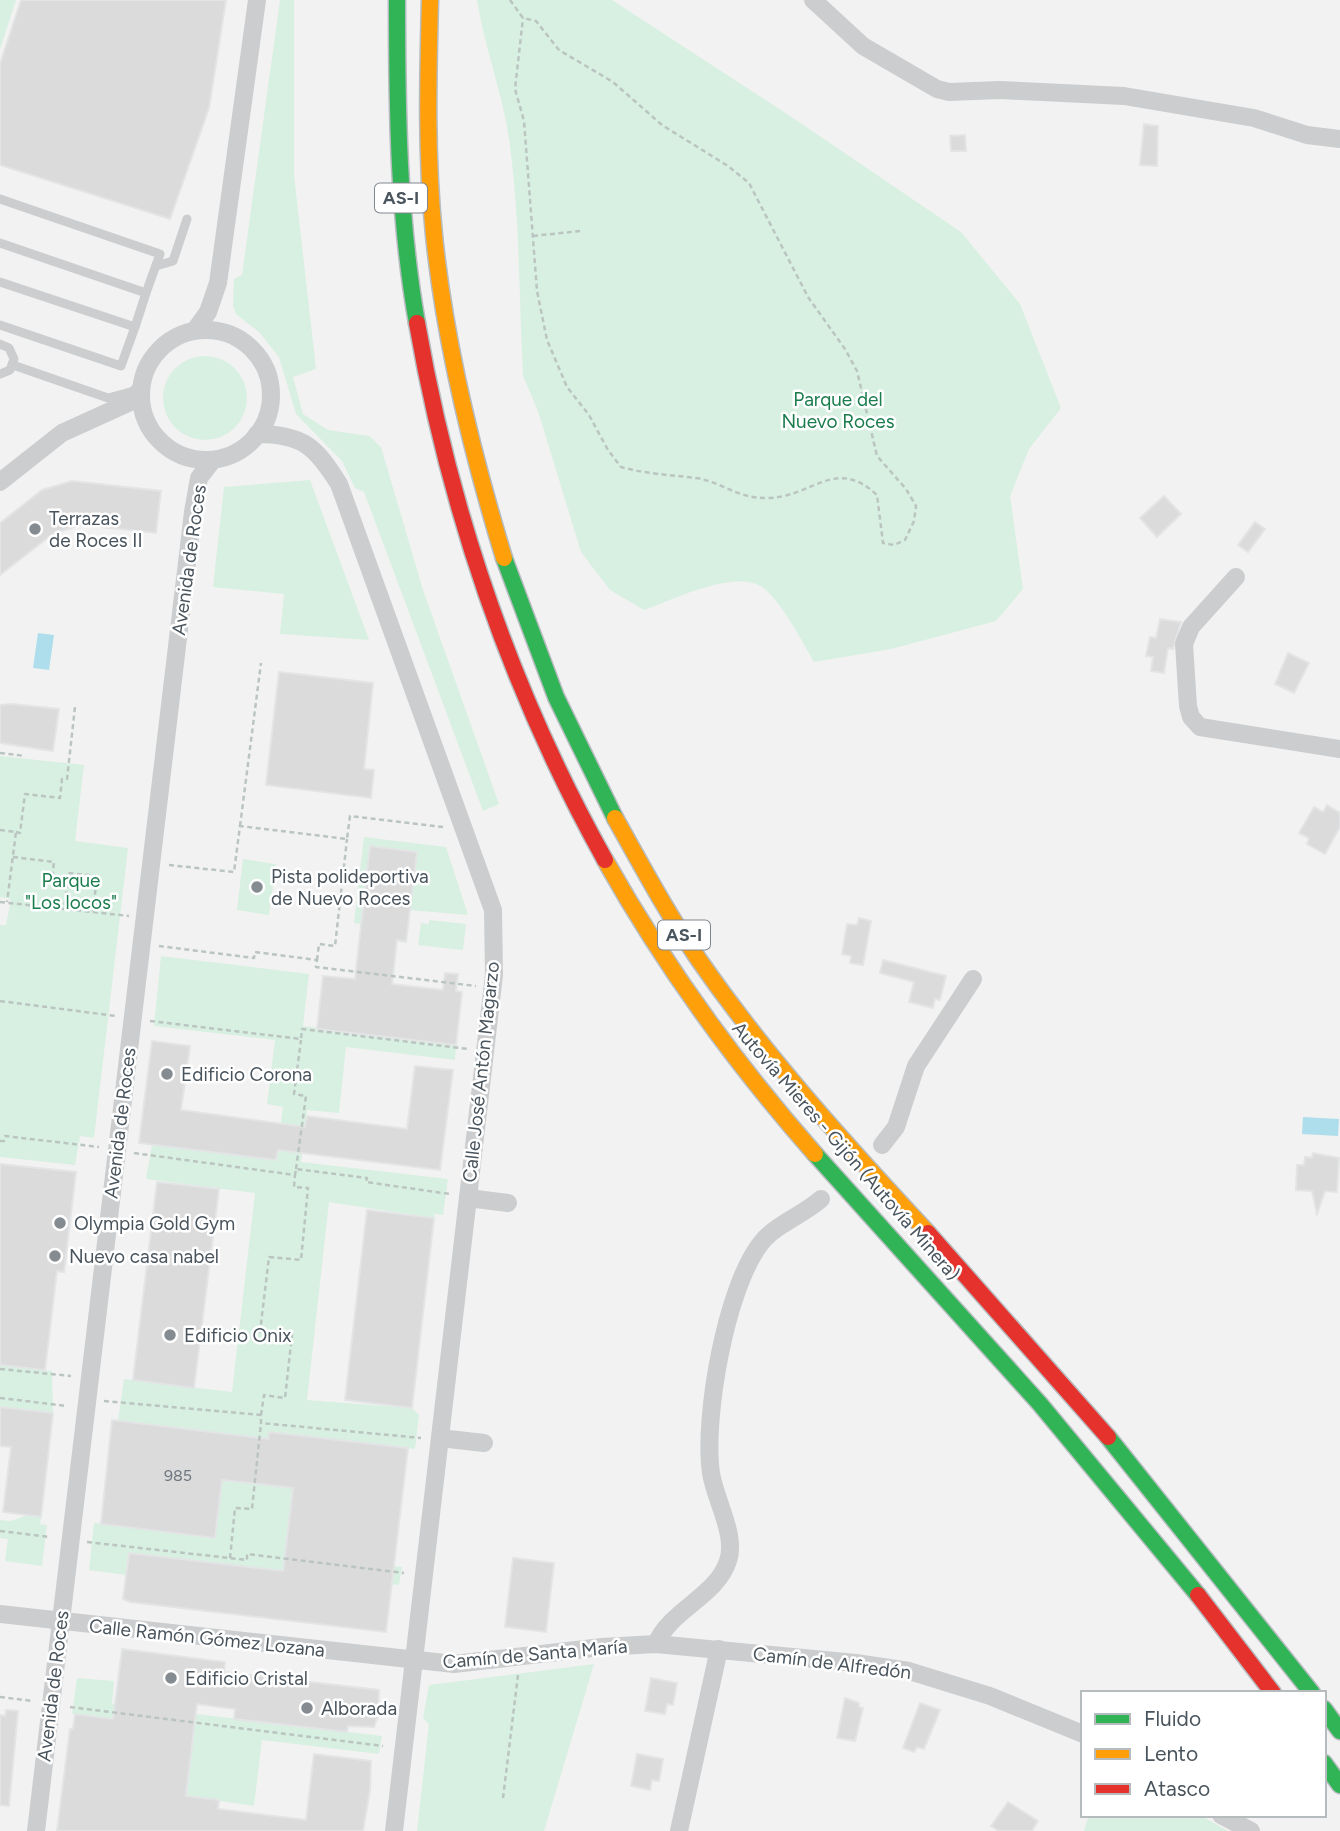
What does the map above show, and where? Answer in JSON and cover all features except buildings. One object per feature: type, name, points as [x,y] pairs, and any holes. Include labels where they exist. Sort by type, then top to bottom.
[{"type":"highway","name":"Autovía Mieres - Gijón (Autovía Minera)","points":[[397,0],[394,64],[398,164],[408,264],[428,394],[456,513],[498,637],[562,785],[638,920],[713,1030],[793,1128],[1022,1383],[1219,1620],[1272,1691]]},
{"type":"highway","name":"AS-I","points":[[430,0],[427,41],[428,162],[436,261],[453,369],[488,505],[530,632],[589,772],[665,908],[738,1011],[815,1107],[1044,1362],[1241,1597],[1311,1691]]},
{"type":"highway","points":[[1326,1712],[1340,1731]]},
{"type":"highway","points":[[1326,1766],[1340,1785]]},
{"type":"street","points":[[195,330],[208,312],[218,284],[257,0]]},
{"type":"street","points":[[813,0],[863,46],[937,89],[949,92],[1000,90],[1124,96],[1254,118],[1307,135],[1340,139]]},
{"type":"street","points":[[218,284],[222,315],[232,334]]},
{"type":"street","points":[[0,482],[62,433],[128,403],[140,390],[152,357],[173,338],[195,330],[218,330],[232,334],[251,347],[265,365],[271,384],[271,407],[264,427],[234,455],[212,461],[190,459],[169,450],[152,434],[142,412],[140,390]]},
{"type":"street","name":"Calle José Antón Magarzo","points":[[257,435],[278,434],[314,448],[340,484],[493,910],[494,975],[394,1831]]},
{"type":"street","name":"Avenida de Roces","points":[[36,1831],[190,536],[200,478],[212,461]]},
{"type":"street","points":[[1236,577],[1191,627],[1184,643],[1191,717],[1200,727],[1340,749]]},
{"type":"street","points":[[882,1145],[896,1127],[916,1066],[973,979]]},
{"type":"street","points":[[468,1198],[508,1203]]},
{"type":"street","points":[[656,1644],[671,1619],[716,1583],[729,1560],[730,1541],[710,1470],[710,1408],[724,1335],[751,1260],[772,1232],[805,1213],[821,1199]]},
{"type":"street","points":[[440,1438],[484,1443]]},
{"type":"street","name":"Calle Ramón Gómez Lozana","points":[[0,1614],[414,1661]]},
{"type":"street","name":"Camín de Alfredón","points":[[656,1644],[909,1671],[990,1696],[1081,1733]]},
{"type":"street","name":"Camín de Santa María","points":[[414,1661],[454,1664],[602,1647],[656,1644]]},
{"type":"street","points":[[679,1831],[719,1649]]},
{"type":"street","points":[[1225,1817],[1251,1831]]},
{"type":"lane","points":[[0,199],[160,254],[121,366],[0,325]]},
{"type":"lane","points":[[156,266],[173,261],[187,219]]},
{"type":"lane","points":[[0,243],[146,293]]},
{"type":"lane","points":[[0,282],[135,327]]},
{"type":"lane","points":[[0,344],[13,353],[13,365]]},
{"type":"lane","points":[[13,365],[108,398],[140,390]]},
{"type":"lane","points":[[0,374],[13,365]]},
{"type":"path","points":[[510,0],[523,18],[537,21],[559,50],[613,82],[662,125],[728,166],[749,183],[808,297],[845,349],[857,371],[877,456],[906,489],[916,506],[914,521],[905,540],[894,545],[883,543],[879,532],[877,495],[864,483],[849,476],[833,477],[801,491],[771,498],[746,498],[698,478],[680,478],[621,467],[608,450],[589,415],[567,387],[555,362],[537,290],[524,121],[515,89],[523,18]]},
{"type":"path","points":[[533,236],[580,231]]},
{"type":"path","points":[[169,864],[234,872],[261,663]]},
{"type":"path","points":[[0,831],[20,833],[24,794],[60,798],[62,779],[67,779],[75,707]]},
{"type":"path","points":[[0,753],[25,756]]},
{"type":"path","points":[[443,827],[350,816],[335,946],[319,944],[316,967],[476,986]]},
{"type":"path","points":[[240,826],[347,839]]},
{"type":"path","points":[[8,902],[16,832]]},
{"type":"path","points":[[13,857],[54,862],[52,879],[68,881]]},
{"type":"path","points":[[64,909],[68,873],[97,876],[93,912]]},
{"type":"path","points":[[0,902],[129,916]]},
{"type":"path","points":[[159,946],[254,958],[255,952],[317,960]]},
{"type":"path","points":[[0,1001],[116,1016]]},
{"type":"path","points":[[150,1021],[301,1039]]},
{"type":"path","points":[[230,1559],[235,1508],[252,1509],[264,1395],[285,1398],[292,1335],[260,1332],[269,1257],[300,1260],[309,1188],[294,1187],[306,1096],[294,1094],[302,1029],[468,1049]]},
{"type":"path","points":[[0,1141],[4,1141],[5,1136],[99,1147]]},
{"type":"path","points":[[134,1153],[295,1175]]},
{"type":"path","points":[[296,1169],[450,1194]]},
{"type":"path","points":[[0,1368],[71,1376]]},
{"type":"path","points":[[0,1398],[67,1406]]},
{"type":"path","points":[[104,1401],[261,1415]]},
{"type":"path","points":[[261,1423],[421,1437]]},
{"type":"path","points":[[0,1531],[50,1537]]},
{"type":"path","points":[[87,1542],[230,1559],[247,1560],[247,1554],[404,1573]]},
{"type":"path","points":[[503,1798],[518,1668]]},
{"type":"path","points":[[0,1697],[33,1701]]},
{"type":"path","points":[[66,1706],[383,1746]]},
{"type":"green space","points":[[0,0],[16,0],[0,49]]},
{"type":"green space","points":[[280,0],[294,0],[294,175],[316,369],[293,377],[303,414],[328,430],[369,436],[381,447],[423,590],[499,804],[483,811],[364,492],[355,488],[342,461],[296,414],[279,357],[259,332],[236,314],[233,306],[234,279],[242,275]]},
{"type":"green space","name":"Parque del Nuevo Roces","points":[[477,0],[612,0],[961,232],[1020,304],[1061,408],[1029,449],[1010,496],[1023,589],[996,621],[891,649],[814,662],[776,601],[762,587],[750,582],[703,588],[644,610],[610,590],[581,552],[538,411],[523,376],[517,232],[510,146]]},
{"type":"green space","points":[[205,356],[221,359],[235,368],[244,382],[247,398],[244,414],[235,428],[221,437],[205,440],[189,437],[175,428],[166,414],[163,398],[166,382],[175,368],[189,359]]},
{"type":"green space","points":[[310,480],[369,640],[280,634],[284,594],[213,587],[224,487]]},
{"type":"green space","name":"Parque \"Los locos\"","points":[[0,756],[84,765],[75,841],[128,848],[94,1138],[80,1136],[75,1165],[0,1157],[0,925],[6,925],[11,899],[0,897]]},
{"type":"green space","points":[[364,837],[446,847],[468,915],[410,910],[417,852],[371,846],[361,924],[354,923]]},
{"type":"green space","name":"Pista polideportiva de Nuevo Roces","points":[[243,859],[276,864],[269,915],[237,910]]},
{"type":"green space","points":[[429,920],[466,924],[463,950],[418,945],[421,923],[429,924]]},
{"type":"green space","points":[[161,956],[309,974],[303,1026],[456,1045],[455,1060],[346,1047],[339,1113],[307,1110],[301,1162],[448,1179],[443,1215],[434,1214],[434,1218],[329,1202],[307,1400],[412,1408],[419,1415],[415,1449],[269,1432],[263,1484],[293,1488],[285,1554],[402,1567],[399,1585],[129,1553],[126,1575],[89,1570],[94,1523],[215,1537],[118,1421],[124,1379],[232,1392],[255,1193],[146,1179],[152,1144],[276,1160],[283,1107],[267,1104],[275,1040],[154,1026]]},
{"type":"green space","points":[[0,1365],[52,1371],[53,1413],[0,1407]]},
{"type":"green space","points":[[28,1515],[41,1517],[40,1524],[47,1525],[42,1566],[5,1561],[8,1539],[0,1538],[0,1520],[11,1521]]},
{"type":"green space","points":[[594,1664],[544,1831],[417,1831],[429,1724],[423,1718],[429,1685]]},
{"type":"green space","points":[[77,1678],[114,1681],[112,1704],[382,1736],[379,1754],[262,1740],[254,1806],[186,1796],[194,1729],[72,1714]]},
{"type":"green space","points":[[1088,1817],[1204,1817],[1228,1831],[1084,1831]]},
{"type":"water","points":[[38,633],[54,635],[49,670],[33,668]]},
{"type":"water","points":[[1303,1117],[1339,1119],[1338,1136],[1302,1134]]},
{"type":"traffic: fast","points":[[397,0],[402,203],[417,323]]},
{"type":"traffic: fast","points":[[504,558],[556,697],[615,818]]},
{"type":"traffic: fast","points":[[815,1154],[1040,1404],[1198,1595]]},
{"type":"traffic: fast","points":[[1108,1437],[1310,1691]]},
{"type":"traffic: fast","points":[[1326,1712],[1340,1731]]},
{"type":"traffic: fast","points":[[1326,1766],[1340,1785]]},
{"type":"traffic: slow","points":[[430,0],[429,147],[431,206],[439,276],[461,398],[504,558]]},
{"type":"traffic: slow","points":[[615,818],[677,926],[752,1032],[809,1101],[928,1233]]},
{"type":"traffic: slow","points":[[605,860],[651,937],[702,1012],[785,1120],[815,1154]]},
{"type":"traffic: jam","points":[[417,323],[447,463],[488,599],[541,731],[605,860]]},
{"type":"traffic: jam","points":[[928,1233],[1108,1437]]},
{"type":"traffic: jam","points":[[1198,1595],[1271,1691]]},
{"type":"place","name":"Terrazas de Roces II","points":[[35,529]]},
{"type":"place","name":"Pista polideportiva de Nuevo Roces","points":[[257,887]]},
{"type":"place","name":"Edificio Corona","points":[[167,1074]]},
{"type":"place","name":"Olympia Gold Gym","points":[[60,1223]]},
{"type":"place","name":"Nuevo casa nabel","points":[[55,1256]]},
{"type":"place","name":"Edificio Onix","points":[[170,1335]]},
{"type":"place","name":"Edificio Cristal","points":[[171,1678]]},
{"type":"place","name":"Alborada","points":[[307,1708]]}]
